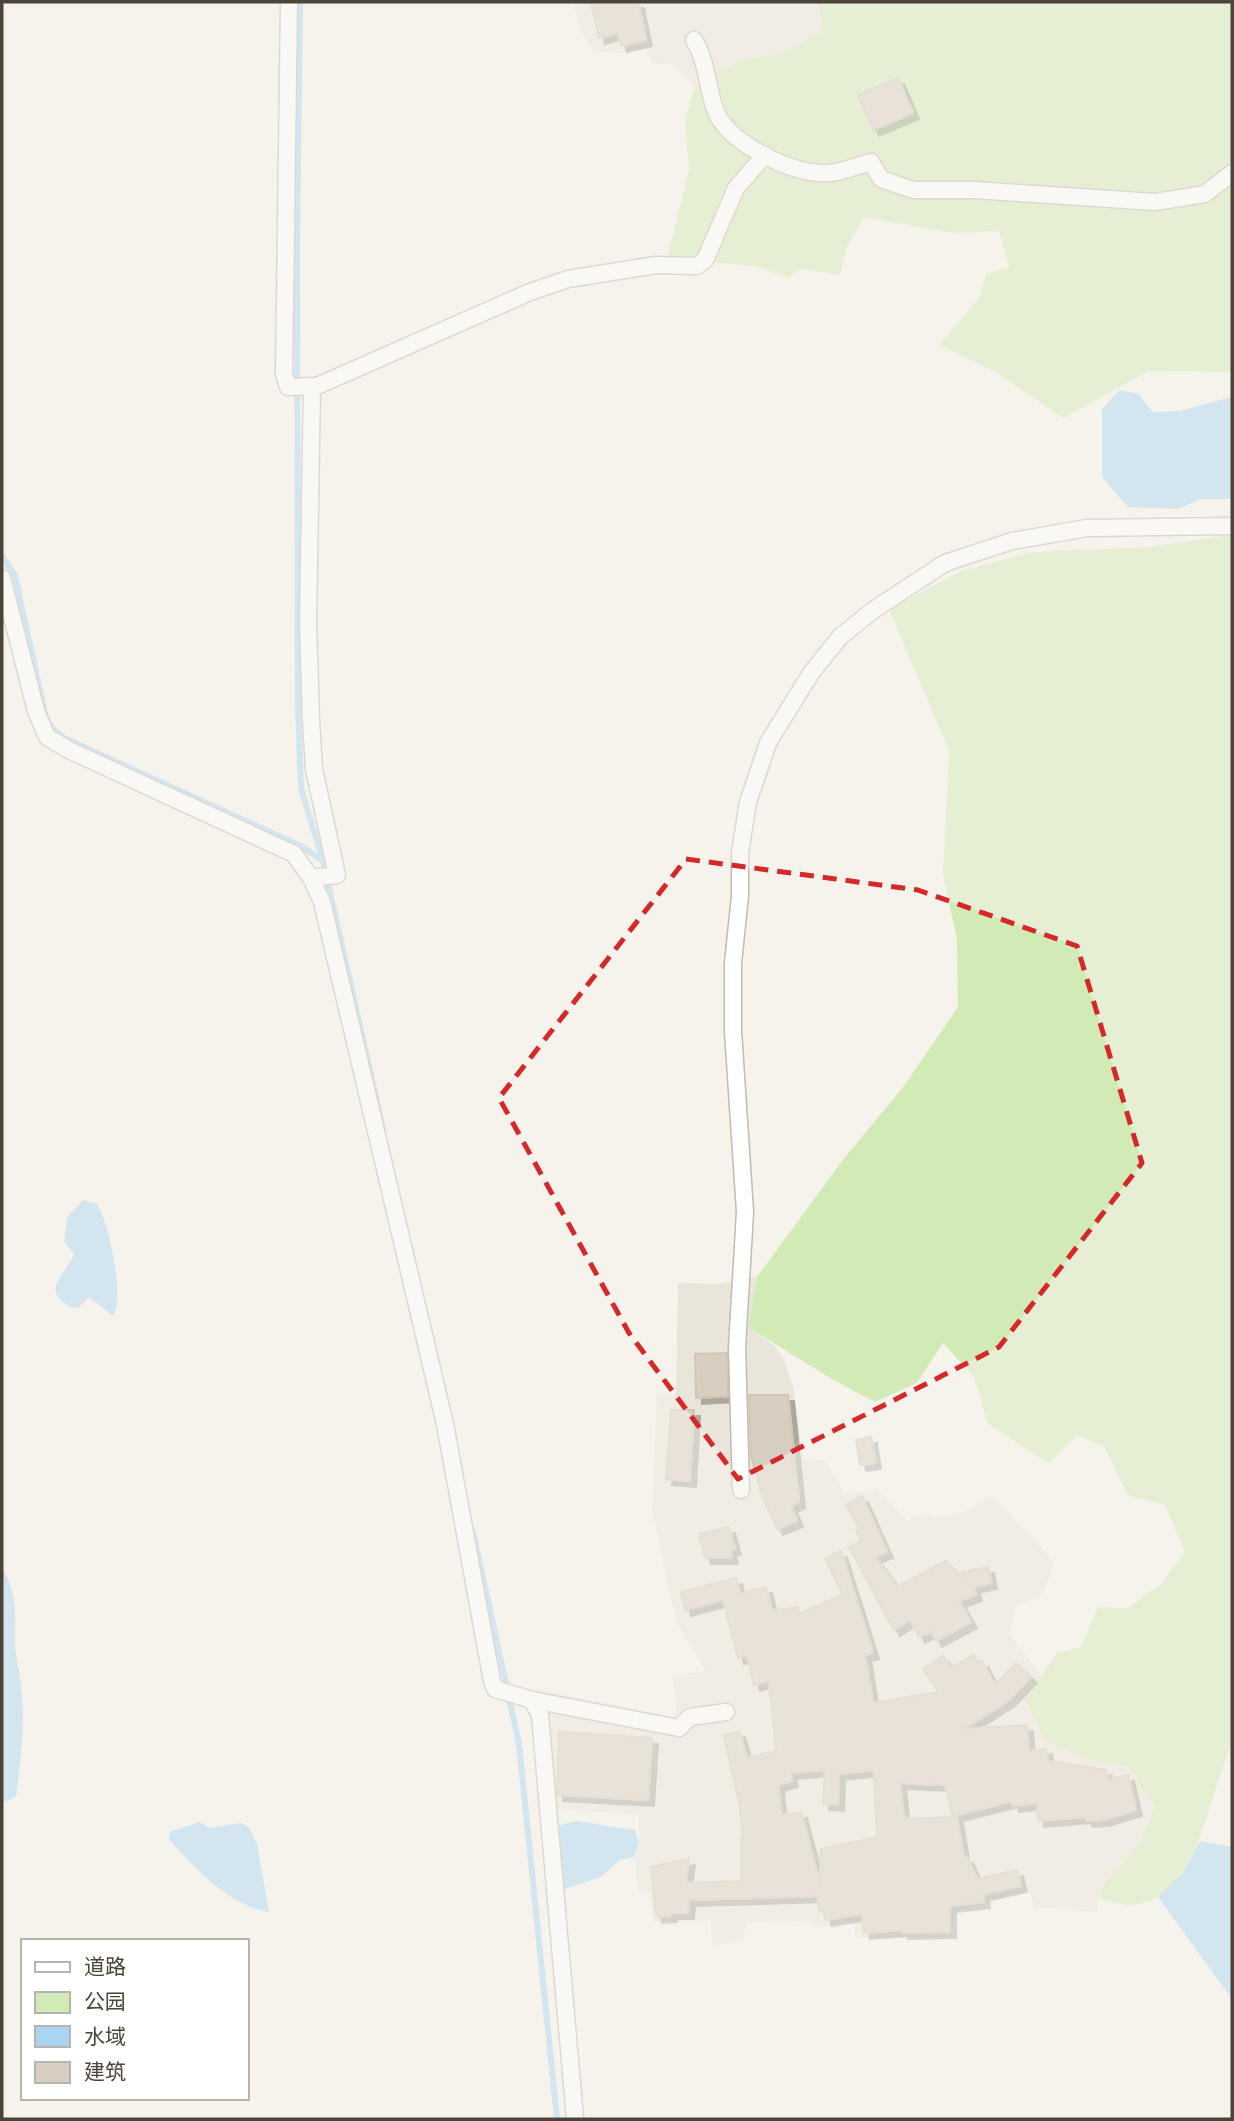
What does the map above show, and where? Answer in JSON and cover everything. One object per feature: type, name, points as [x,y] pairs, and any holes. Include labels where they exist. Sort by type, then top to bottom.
[{"type":"street","points":[[289,2],[284,374],[288,387],[309,386],[530,292],[568,279],[656,265],[697,266],[705,260],[736,188],[765,155]]},
{"type":"street","points":[[694,40],[705,58],[710,90],[720,120],[747,147],[785,164],[829,173],[871,162],[881,179],[913,191],[974,190],[1155,202],[1205,194],[1232,173]]},
{"type":"street","points":[[309,386],[308,622],[311,720],[314,769],[337,875],[314,877]]},
{"type":"street","points":[[741,1490],[737,1347],[745,1212],[733,1031],[733,963],[740,896],[740,853],[748,802],[768,743],[811,673],[840,637],[872,611],[946,562],[1012,541],[1087,528],[1232,526]]},
{"type":"street","points":[[2,578],[36,711],[47,737],[69,750],[294,854],[314,877],[445,1424],[492,1681],[499,1690],[525,1698],[679,1728],[691,1717],[726,1712]]},
{"type":"street","points":[[525,1698],[540,1715],[575,2119]]},
{"type":"highlighted area","points":[[686,859],[918,890],[1077,946],[1142,1163],[999,1347],[738,1479],[629,1333],[499,1098]]},
{"type":"shaded area","points":[[573,2],[818,2],[823,30],[786,52],[739,61],[695,87],[672,64],[653,63],[645,49],[620,53],[593,51],[579,26]]},
{"type":"shaded area","points":[[757,1277],[748,1327],[773,1344],[783,1358],[793,1386],[803,1459],[825,1460],[845,1494],[877,1489],[907,1521],[926,1513],[936,1518],[966,1511],[993,1495],[1055,1563],[1041,1596],[1016,1606],[1009,1634],[1041,1675],[1025,1701],[1045,1741],[1093,1761],[1128,1767],[1140,1788],[1156,1805],[1139,1845],[1106,1880],[1098,1898],[1097,1912],[1035,1907],[1029,1891],[954,1912],[952,1937],[855,1938],[855,1922],[815,1927],[811,1921],[747,1922],[743,1941],[712,1946],[711,1920],[653,1922],[649,1893],[639,1893],[634,1858],[639,1842],[639,1815],[548,1808],[532,1700],[536,1689],[677,1718],[673,1676],[706,1671],[677,1624],[652,1510],[657,1393],[676,1394],[678,1283],[718,1284]]},
{"type":"green space","points":[[818,2],[1232,2],[1232,372],[1149,371],[1063,418],[996,372],[939,345],[979,298],[986,274],[1009,267],[999,231],[955,233],[863,217],[846,249],[840,275],[801,269],[787,278],[757,266],[667,259],[689,171],[685,120],[695,87],[739,61],[786,52],[823,30]]},
{"type":"green space","points":[[1232,535],[1232,1745],[1198,1842],[1186,1867],[1171,1886],[1153,1900],[1125,1905],[1098,1898],[1106,1880],[1139,1845],[1156,1805],[1142,1790],[1128,1767],[1090,1760],[1045,1741],[1025,1700],[1057,1653],[1081,1647],[1098,1607],[1127,1608],[1160,1585],[1185,1552],[1165,1505],[1128,1495],[1105,1447],[1077,1435],[1049,1463],[988,1424],[974,1377],[943,1343],[917,1383],[875,1402],[830,1378],[748,1327],[757,1277],[842,1161],[904,1086],[958,1007],[957,939],[943,875],[949,750],[889,609],[962,571],[1032,552],[1149,547]]},
{"type":"water","points":[[1120,390],[1138,394],[1153,412],[1180,411],[1232,397],[1232,499],[1200,499],[1178,509],[1128,507],[1102,477],[1102,409]]},
{"type":"water","points":[[83,1200],[97,1204],[106,1226],[117,1277],[118,1294],[113,1316],[89,1297],[79,1307],[73,1308],[57,1295],[57,1283],[74,1254],[64,1241],[67,1218]]},
{"type":"water","points":[[2,1569],[11,1586],[15,1604],[15,1648],[23,1721],[16,1797],[2,1803]]},
{"type":"water","points":[[576,1821],[635,1830],[639,1842],[634,1857],[620,1860],[601,1877],[559,1891],[555,1826]]},
{"type":"water","points":[[199,1822],[210,1828],[240,1823],[248,1826],[257,1844],[269,1912],[240,1902],[213,1884],[169,1839],[170,1832]]},
{"type":"water","points":[[1200,1841],[1232,1847],[1232,1999],[1158,1897],[1183,1873]]},
{"type":"building","points":[[591,2],[638,2],[646,40],[621,46],[618,33],[599,38]]},
{"type":"building","points":[[898,78],[913,113],[873,130],[858,95]]},
{"type":"building","points":[[727,1353],[728,1396],[696,1398],[695,1354]]},
{"type":"building","points":[[749,1395],[788,1395],[799,1502],[791,1506],[797,1521],[777,1529],[763,1498],[751,1456]]},
{"type":"building","points":[[671,1410],[694,1410],[690,1481],[666,1479]]},
{"type":"building","points":[[871,1437],[875,1463],[860,1465],[856,1440]]},
{"type":"building","points":[[862,1496],[887,1552],[875,1557],[897,1587],[946,1561],[964,1578],[962,1572],[988,1567],[991,1583],[973,1587],[976,1595],[959,1601],[971,1622],[936,1641],[931,1631],[919,1637],[910,1620],[894,1630],[849,1547],[861,1542],[856,1530],[859,1528],[846,1505]]},
{"type":"building","points":[[729,1527],[735,1549],[730,1550],[732,1558],[705,1558],[699,1534]]},
{"type":"building","points":[[841,1551],[873,1653],[865,1655],[873,1703],[938,1692],[923,1669],[943,1656],[951,1668],[974,1655],[978,1663],[982,1661],[995,1685],[1016,1663],[1031,1677],[1009,1700],[964,1729],[1027,1725],[1029,1752],[1046,1748],[1048,1761],[1106,1770],[1108,1780],[1128,1775],[1136,1810],[1103,1820],[1087,1821],[1085,1817],[1038,1821],[1037,1803],[1013,1806],[1012,1801],[953,1816],[945,1785],[900,1783],[904,1819],[957,1817],[964,1859],[967,1857],[977,1879],[1017,1870],[1021,1886],[983,1894],[984,1902],[950,1906],[950,1932],[902,1933],[902,1930],[864,1933],[862,1914],[825,1920],[824,1910],[819,1911],[818,1896],[689,1900],[688,1913],[671,1913],[671,1916],[656,1917],[651,1867],[689,1859],[686,1883],[741,1881],[743,1838],[739,1802],[724,1736],[739,1731],[747,1758],[776,1751],[769,1681],[754,1685],[747,1656],[738,1658],[723,1600],[685,1610],[681,1592],[736,1578],[740,1594],[766,1587],[772,1611],[798,1607],[799,1614],[843,1595],[825,1558]],"holes":[[[825,1770],[823,1804],[838,1805],[839,1774],[874,1770],[877,1837],[821,1849],[820,1884],[801,1812],[781,1815],[778,1785],[792,1781],[790,1773]]]},
{"type":"building","points":[[559,1732],[652,1738],[648,1800],[557,1795]]},
{"type":"waterway","points":[[300,2],[297,248],[298,704],[301,788],[323,861]]},
{"type":"waterway","points":[[2,556],[15,576],[45,714],[51,727],[64,738],[303,847],[323,861],[383,1129]]},
{"type":"waterway","points":[[473,1532],[519,1744],[557,2119]]}]
